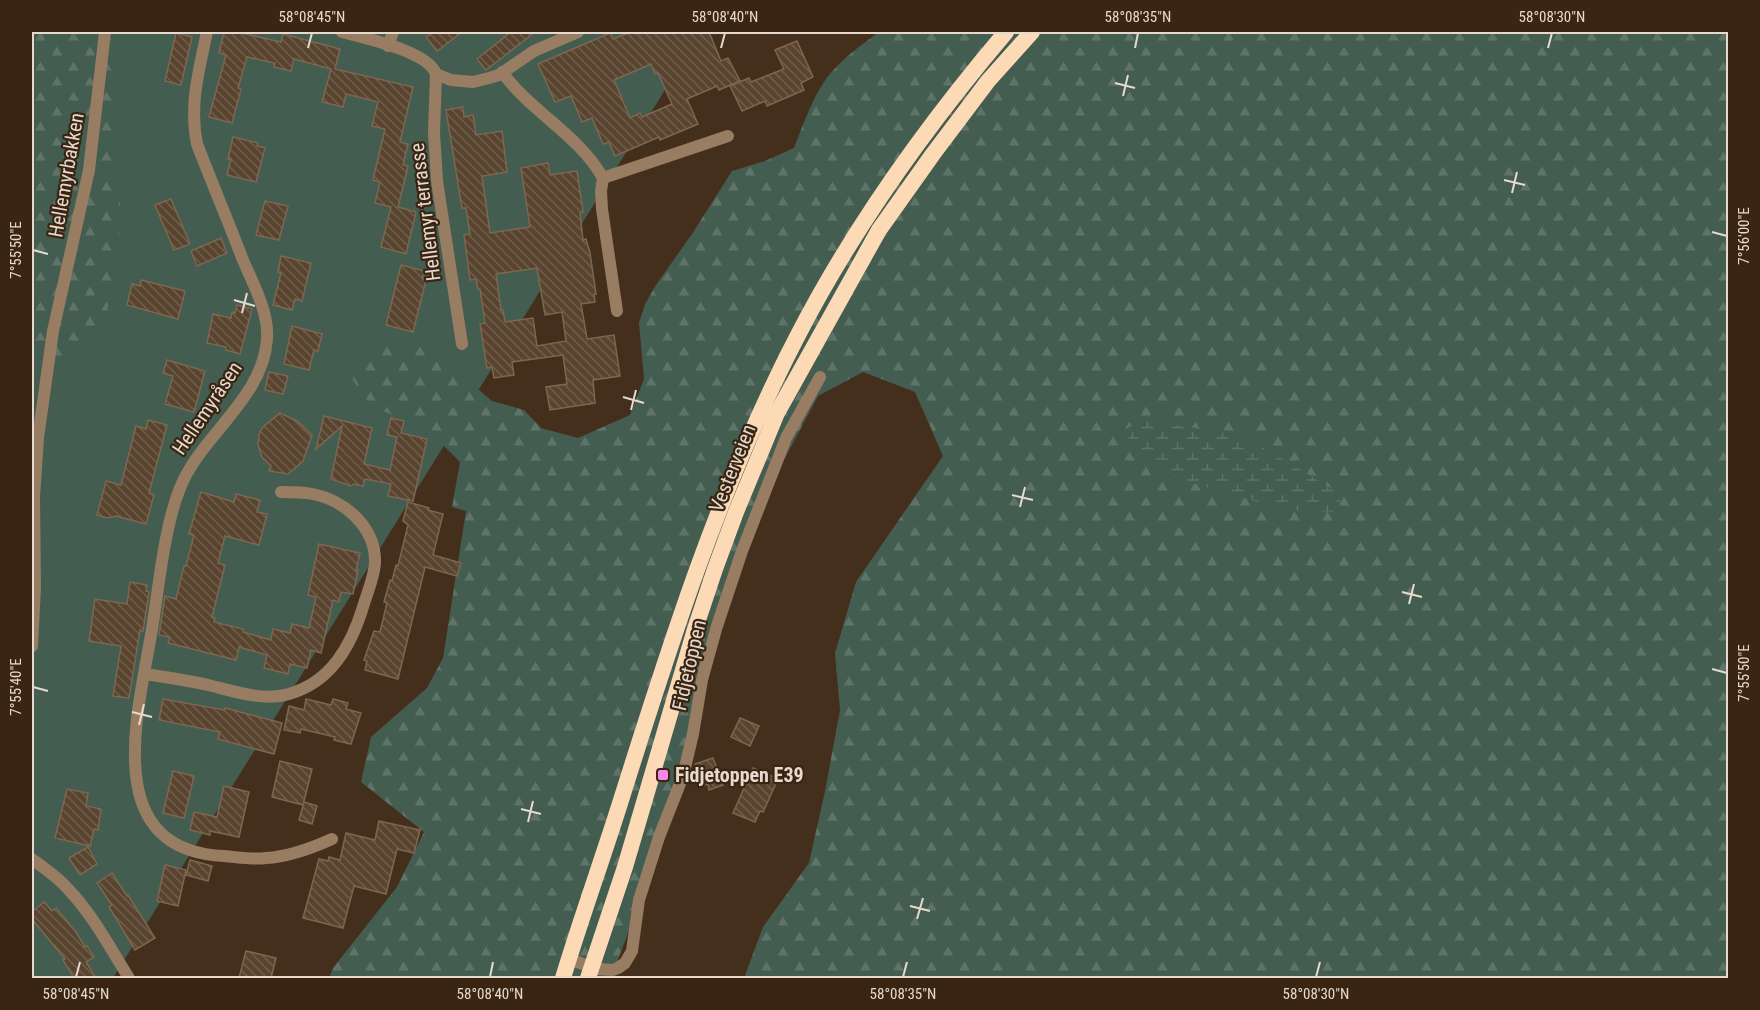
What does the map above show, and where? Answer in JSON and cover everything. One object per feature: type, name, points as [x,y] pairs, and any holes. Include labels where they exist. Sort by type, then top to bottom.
[{"type":"highway","name":"Vesterveien","points":[[563,978],[677,626],[720,506],[763,406],[796,338],[836,267],[923,136],[1005,32]]},
{"type":"highway","name":"Vesterveien","points":[[590,973],[625,867],[715,568],[777,413],[879,230],[988,81],[1032,32]]},
{"type":"street","name":"Hellemyrbakken","points":[[32,646],[35,587],[33,523],[38,438],[53,331],[89,170],[105,32]]},
{"type":"street","name":"Hellemyråsen","points":[[207,32],[193,104],[196,144],[260,301],[267,338],[264,355],[255,379],[195,459],[179,490],[167,542],[135,730],[134,772],[144,808],[153,823],[177,844],[196,852],[213,856],[266,858],[332,839]]},
{"type":"street","points":[[342,32],[422,59],[434,67],[436,74],[451,80],[473,82],[499,75],[534,51],[578,32]]},
{"type":"street","points":[[388,46],[393,32]]},
{"type":"street","points":[[502,72],[518,92],[586,154],[603,177],[602,209],[617,311]]},
{"type":"street","name":"Hellemyr terrasse","points":[[436,74],[434,132],[437,182],[462,344]]},
{"type":"street","points":[[603,177],[728,136]]},
{"type":"street","name":"Fidjetoppen","points":[[569,959],[590,973],[604,970],[617,974],[632,951],[639,900],[648,867],[683,776],[707,660],[738,562],[789,431],[820,377]]},
{"type":"street","points":[[145,674],[250,694],[276,696],[290,694],[308,686],[327,673],[340,660],[352,638],[372,579],[375,566],[372,542],[364,525],[357,517],[332,500],[313,494],[281,492]]},
{"type":"street","points":[[32,859],[67,887],[76,898],[129,978]]},
{"type":"green space","points":[[32,32],[701,32],[113,978],[32,978]]},
{"type":"green space","points":[[32,32],[111,32],[121,223],[105,326],[67,362],[32,343]]},
{"type":"green space","points":[[879,32],[1728,32],[1728,978],[744,978],[763,927],[809,863],[840,710],[835,653],[856,582],[943,456],[915,392],[863,372],[818,396],[770,486],[736,577],[681,769],[631,925],[611,978],[329,978],[333,968],[397,887],[424,832],[361,782],[371,737],[427,688],[443,658],[466,511],[452,507],[460,462],[426,428],[372,407],[350,376],[369,341],[423,344],[438,350],[452,367],[492,401],[524,410],[541,428],[578,438],[630,415],[644,379],[639,323],[645,304],[656,285],[732,171],[765,161],[794,148],[812,104],[826,79],[844,59]]},
{"type":"green space","points":[[1145,419],[1245,437],[1341,494],[1339,512],[1286,510],[1192,483],[1137,457],[1124,430]]},
{"type":"building","points":[[224,32],[237,32],[281,42],[283,34],[340,49],[335,69],[413,87],[400,142],[408,144],[403,165],[408,166],[398,207],[416,212],[406,254],[381,247],[391,207],[375,203],[380,182],[373,180],[385,129],[372,126],[378,102],[346,94],[343,107],[322,102],[331,69],[294,59],[291,71],[274,67],[275,63],[247,57],[238,88],[241,89],[232,123],[209,117],[226,55],[219,53]]},
{"type":"building","points":[[434,32],[462,32],[437,51],[426,37]]},
{"type":"building","points":[[511,32],[535,32],[486,70],[477,59]]},
{"type":"building","points":[[631,32],[709,32],[721,61],[728,58],[740,81],[719,90],[717,86],[687,99],[698,124],[660,140],[659,137],[615,156],[609,142],[603,144],[592,118],[582,122],[571,96],[555,102],[538,64],[610,33],[613,39]],"holes":[[[651,64],[655,74],[658,73],[672,104],[642,117],[640,113],[630,118],[614,80]]]},
{"type":"building","points":[[176,33],[192,37],[181,85],[165,81]]},
{"type":"building","points":[[797,41],[813,77],[801,83],[804,90],[767,106],[765,101],[742,111],[730,86],[749,78],[751,82],[784,69],[775,50]]},
{"type":"building","points":[[463,107],[464,117],[473,115],[476,135],[502,131],[507,172],[482,176],[490,233],[530,227],[521,168],[548,163],[550,175],[577,171],[583,212],[580,213],[583,240],[586,239],[590,253],[596,294],[594,294],[595,302],[581,304],[587,339],[614,335],[620,376],[593,380],[595,403],[550,410],[546,387],[567,384],[563,355],[512,362],[514,375],[494,378],[492,367],[487,368],[480,324],[485,323],[480,289],[478,289],[476,279],[470,280],[464,235],[470,234],[466,208],[462,208],[446,110]],"holes":[[[537,268],[545,315],[562,312],[566,341],[537,346],[533,318],[505,322],[496,274]]]},
{"type":"building","points":[[233,137],[258,143],[257,146],[265,148],[256,182],[227,175]]},
{"type":"building","points":[[171,199],[190,244],[174,250],[155,205]]},
{"type":"building","points":[[265,201],[288,206],[279,240],[256,235]]},
{"type":"building","points":[[221,238],[227,253],[197,266],[191,251]]},
{"type":"building","points":[[281,256],[311,263],[302,301],[295,299],[292,310],[273,305],[281,273],[278,272]]},
{"type":"building","points":[[401,265],[424,271],[422,278],[426,280],[413,332],[386,325]]},
{"type":"building","points":[[141,280],[185,291],[178,319],[127,305],[132,284],[140,286]]},
{"type":"building","points":[[237,305],[252,309],[240,354],[226,350],[226,347],[207,343],[213,314],[231,318]]},
{"type":"building","points":[[292,326],[322,334],[318,351],[314,350],[309,370],[284,364]]},
{"type":"building","points":[[167,360],[205,371],[194,412],[165,404],[173,376],[163,373]]},
{"type":"building","points":[[269,372],[288,376],[283,394],[265,390]]},
{"type":"building","points":[[280,413],[297,421],[312,435],[303,461],[288,474],[269,471],[271,466],[262,457],[258,445],[259,434],[263,427]]},
{"type":"building","points":[[324,416],[372,428],[364,464],[390,470],[397,437],[387,435],[391,418],[404,421],[401,433],[427,439],[413,501],[388,496],[391,484],[365,479],[363,486],[354,484],[351,486],[331,479],[342,426],[316,449]]},
{"type":"building","points":[[148,420],[167,425],[149,493],[154,495],[146,524],[116,516],[107,518],[97,515],[106,481],[121,485],[136,426],[146,429]]},
{"type":"building","points":[[201,492],[234,502],[236,494],[260,500],[257,512],[267,514],[259,545],[225,536],[218,563],[225,565],[212,617],[215,618],[214,622],[243,629],[243,632],[271,640],[273,629],[290,633],[292,624],[309,628],[316,597],[308,595],[319,544],[360,553],[353,594],[341,592],[339,602],[333,600],[321,653],[311,650],[307,668],[290,664],[288,674],[264,668],[267,655],[239,647],[236,660],[168,643],[170,637],[159,635],[165,596],[176,599],[184,566],[186,566],[194,535],[189,534]]},
{"type":"building","points":[[408,502],[443,514],[433,555],[461,563],[457,576],[425,567],[398,679],[365,670],[367,661],[364,660],[374,631],[380,632],[387,603],[384,602],[390,580],[392,581],[396,565],[398,566],[408,525],[403,521]]},
{"type":"building","points":[[130,582],[147,585],[146,591],[149,592],[129,698],[113,696],[121,646],[89,641],[95,599],[127,604]]},
{"type":"building","points":[[163,699],[224,710],[225,708],[282,723],[274,754],[218,739],[220,732],[159,720]]},
{"type":"building","points":[[306,699],[331,705],[333,699],[348,703],[346,709],[361,713],[351,744],[334,740],[335,737],[301,729],[300,733],[284,730],[289,706],[304,710]]},
{"type":"building","points":[[740,718],[759,726],[750,746],[731,737]]},
{"type":"building","points":[[713,758],[723,785],[709,790],[708,784],[703,786],[695,764]]},
{"type":"building","points":[[280,761],[312,769],[303,805],[272,797]]},
{"type":"building","points":[[753,768],[778,779],[763,812],[760,811],[755,822],[733,813]]},
{"type":"building","points":[[173,771],[194,776],[184,818],[163,813]]},
{"type":"building","points":[[224,786],[249,792],[239,837],[210,831],[210,835],[190,830],[194,812],[217,817]]},
{"type":"building","points":[[67,789],[88,793],[86,806],[101,809],[98,830],[94,829],[90,846],[55,838]]},
{"type":"building","points":[[304,802],[317,806],[312,824],[299,820]]},
{"type":"building","points":[[379,821],[420,830],[414,853],[397,849],[386,894],[354,886],[343,928],[303,918],[319,859],[328,861],[329,857],[340,860],[346,833],[375,840]]},
{"type":"building","points":[[88,847],[97,864],[80,875],[69,858]]},
{"type":"building","points":[[190,860],[212,866],[208,881],[186,875]]},
{"type":"building","points":[[165,865],[186,870],[178,906],[157,901]]},
{"type":"building","points":[[112,873],[155,938],[135,950],[109,907],[112,905],[97,883]]},
{"type":"building","points":[[44,902],[52,911],[56,908],[85,947],[87,946],[94,957],[86,962],[96,978],[74,978],[63,960],[65,959],[32,919],[32,912]]},
{"type":"building","points":[[246,951],[276,958],[271,978],[239,978]]},
{"type":"place","name":"Fidjetoppen E39","points":[[663,775]]}]
